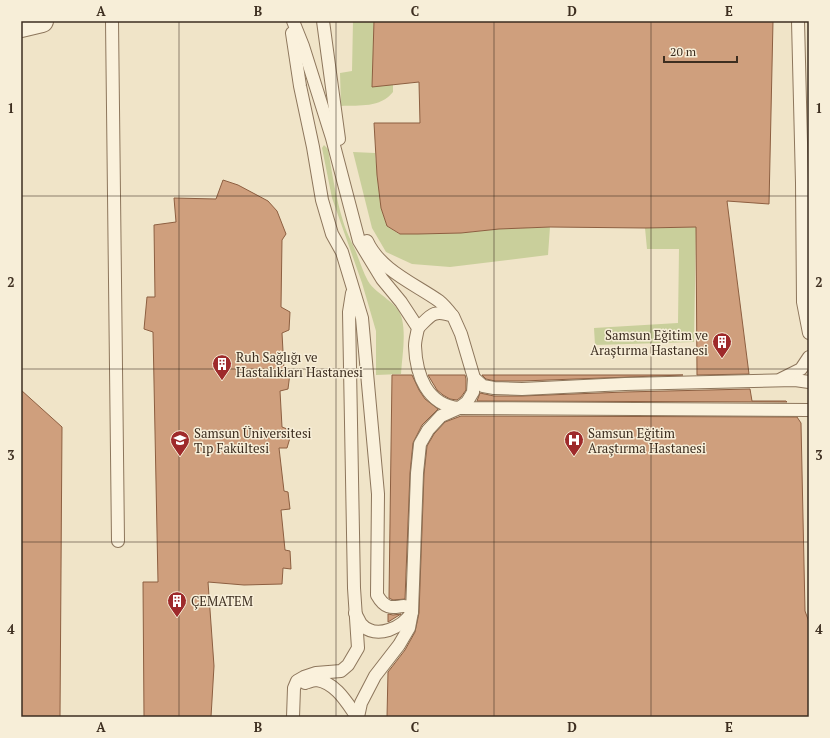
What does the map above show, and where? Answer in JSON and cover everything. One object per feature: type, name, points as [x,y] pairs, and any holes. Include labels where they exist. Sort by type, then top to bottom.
[{"type":"street","points":[[21,26],[42,21]]},
{"type":"lane","points":[[112,21],[118,542]]},
{"type":"lane","points":[[292,21],[303,46],[332,138],[359,241],[382,279],[401,302],[418,328]]},
{"type":"lane","points":[[292,21],[300,86],[322,200],[332,234],[342,252],[362,318],[377,486],[378,595],[381,602],[386,607],[393,608],[403,605],[410,608],[412,612]]},
{"type":"lane","points":[[323,21],[337,134],[361,226],[369,245],[380,259],[394,272],[440,302],[453,316],[461,334],[474,378],[473,392],[467,402],[459,408],[441,416],[428,430],[420,444],[412,612],[409,628],[399,646],[375,676],[361,703],[357,717]]},
{"type":"lane","points":[[798,21],[803,302],[809,333]]},
{"type":"lane","points":[[313,148],[314,139],[317,132],[320,130],[324,130],[332,138]]},
{"type":"lane","points":[[294,717],[294,688],[297,681],[316,673],[341,671],[348,665],[358,648],[355,613],[349,312],[353,290]]},
{"type":"lane","points":[[453,316],[442,312],[432,314],[418,328],[415,345],[421,381],[430,394],[439,402],[449,407],[809,410]]},
{"type":"lane","points":[[775,381],[801,369],[809,357]]},
{"type":"lane","points":[[474,378],[482,386],[522,389],[625,384],[795,380],[809,382]]},
{"type":"lane","points":[[355,613],[362,625],[373,632],[388,631],[401,625],[408,619],[412,612]]},
{"type":"lane","points":[[294,698],[304,683],[316,680],[329,685],[341,695],[357,717]]},
{"type":"green space","points":[[353,21],[374,21],[372,86],[393,84],[393,92],[382,101],[369,105],[341,106],[340,73],[352,71]]},
{"type":"green space","points":[[324,145],[328,149],[336,194],[344,225],[368,281],[377,291],[392,303],[400,313],[404,340],[401,374],[376,375],[376,331],[362,283],[332,198],[322,148]]},
{"type":"green space","points":[[353,152],[375,153],[381,208],[387,226],[399,234],[461,233],[499,229],[550,227],[548,255],[450,267],[412,264],[386,252],[372,228]]},
{"type":"green space","points":[[696,227],[694,342],[595,345],[594,328],[678,323],[679,249],[647,249],[645,228]]},
{"type":"building","points":[[374,21],[773,21],[769,204],[727,201],[749,374],[697,375],[696,227],[550,227],[499,229],[461,233],[400,234],[387,226],[381,208],[377,175],[374,123],[420,123],[419,82],[372,87]]},
{"type":"building","name":"Ruh Sağlığı ve Hastalıkları Hastanesi","points":[[223,180],[238,185],[268,201],[277,211],[286,234],[282,240],[281,307],[290,312],[289,330],[282,333],[284,370],[290,373],[288,389],[280,391],[282,427],[292,431],[287,448],[279,448],[284,491],[288,492],[290,509],[281,510],[285,550],[290,551],[291,569],[283,568],[282,584],[244,585],[208,582],[214,666],[211,717],[144,717],[143,582],[158,582],[153,332],[144,329],[147,297],[155,297],[154,225],[176,222],[174,198],[216,199]]},
{"type":"building","points":[[392,375],[412,375],[425,399],[438,409],[422,425],[413,443],[410,473],[405,599],[393,600],[389,598]]},
{"type":"building","points":[[428,375],[465,375],[466,390],[457,400],[450,399],[437,390]]},
{"type":"building","points":[[482,375],[683,375],[495,381],[486,379]]},
{"type":"building","points":[[750,389],[752,401],[787,402],[477,401],[480,393],[494,396],[522,396]]},
{"type":"building","points":[[21,390],[62,427],[60,717],[21,717]]},
{"type":"building","points":[[461,416],[797,417],[801,423],[805,611],[809,622],[809,717],[387,717],[388,672],[405,650],[415,632],[419,613],[424,474],[427,446],[434,434],[445,422]]},
{"type":"building","points":[[388,614],[393,615],[401,614],[388,622]]},
{"type":"place","name":"Samsun Eğitim ve Araştırma Hastanesi","points":[[722,359]]},
{"type":"place","name":"Ruh Sağlığı ve Hastalıkları Hastanesi","points":[[222,381]]},
{"type":"place","name":"Samsun Üniversitesi Tıp Fakültesi","points":[[180,457]]},
{"type":"place","name":"Samsun Eğitim Araştırma Hastanesi","points":[[574,457]]},
{"type":"place","name":"ÇEMATEM","points":[[177,618]]}]
